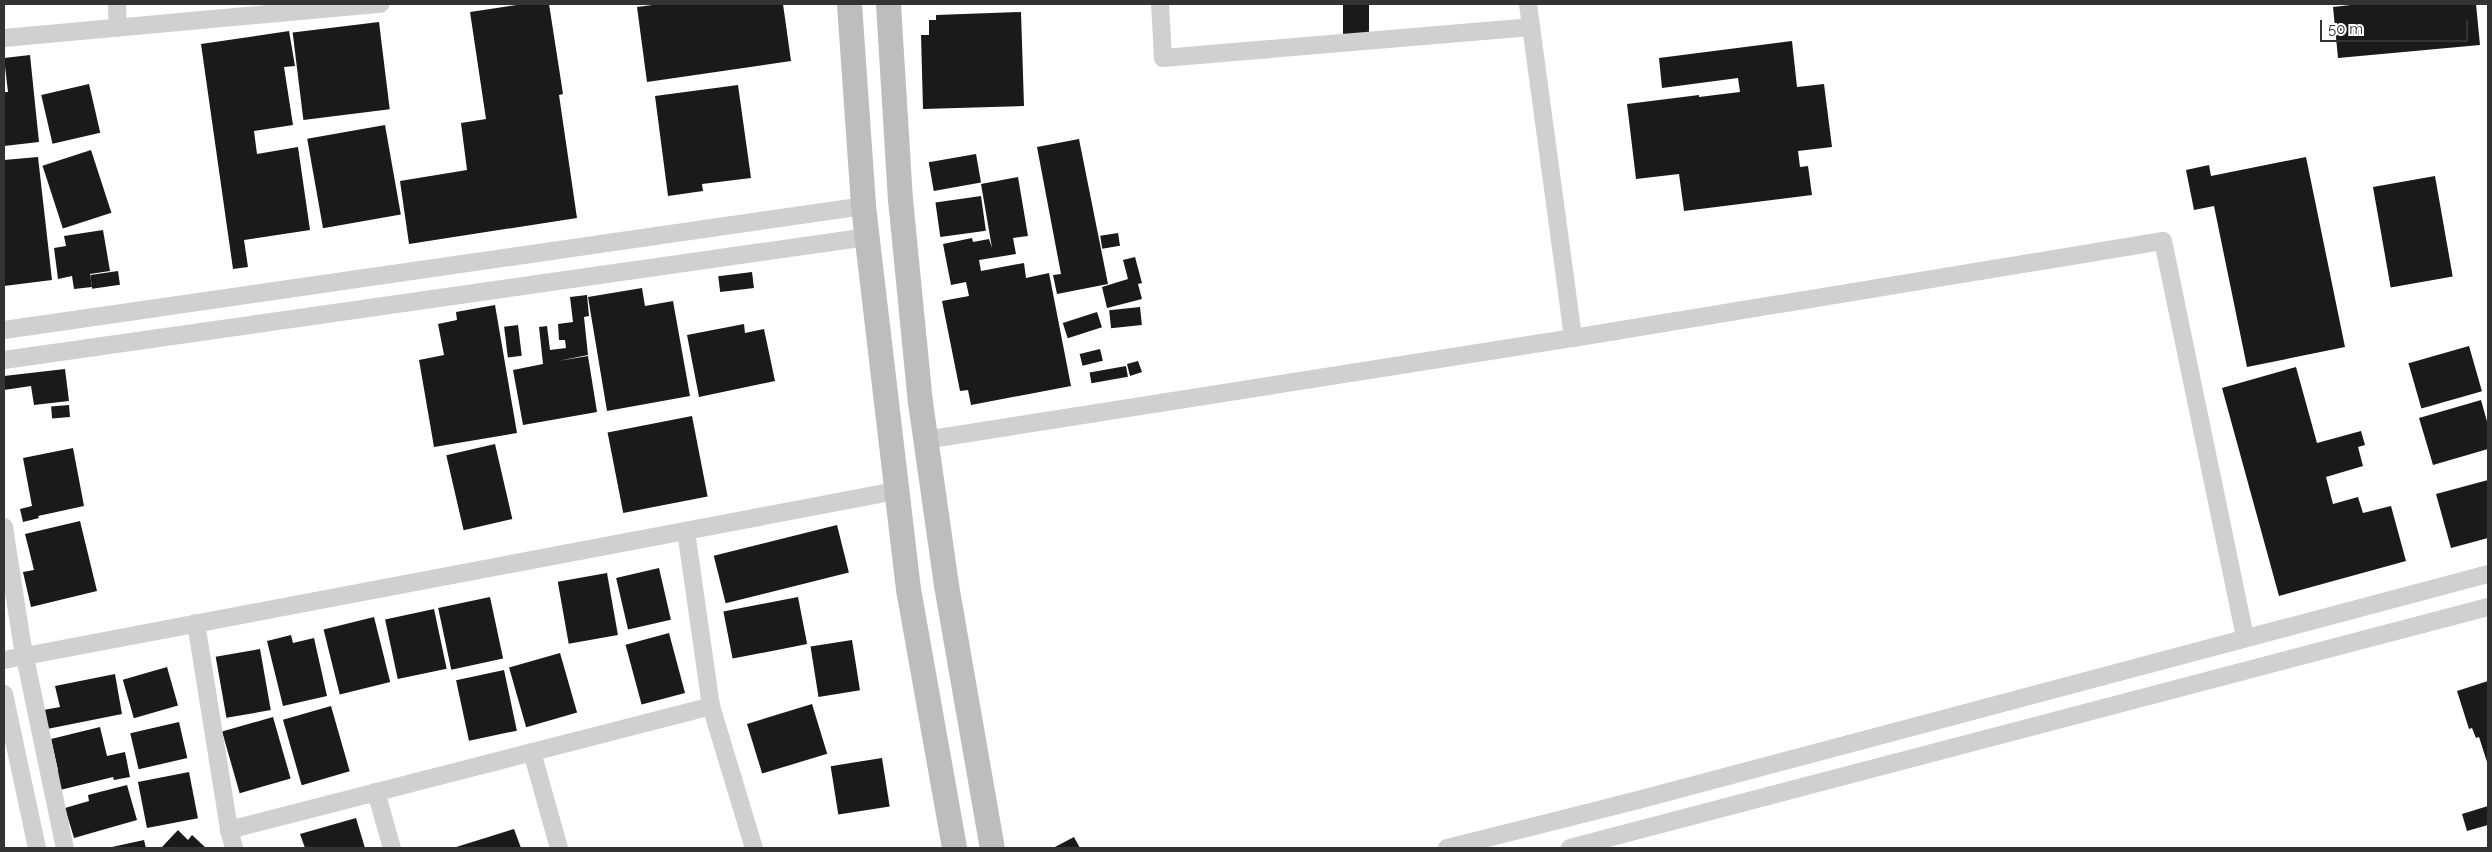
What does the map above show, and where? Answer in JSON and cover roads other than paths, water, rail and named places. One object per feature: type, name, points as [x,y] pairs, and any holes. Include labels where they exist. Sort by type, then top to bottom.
[{"type":"street","points":[[117,4],[118,28]]},
{"type":"street","points":[[4,38],[380,4]]},
{"type":"street","points":[[849,4],[863,206],[908,589],[954,848]]},
{"type":"street","points":[[888,4],[900,199],[926,440],[946,585],[992,848]]},
{"type":"street","points":[[1160,4],[1163,58],[1532,27]]},
{"type":"street","points":[[1528,4],[1573,338]]},
{"type":"street","points":[[4,330],[863,206]]},
{"type":"street","points":[[4,360],[867,237]]},
{"type":"street","points":[[926,440],[1573,338],[2163,241],[2244,638]]},
{"type":"street","points":[[4,660],[896,491]]},
{"type":"street","points":[[4,527],[25,656],[64,848]]},
{"type":"street","points":[[686,531],[711,706],[754,848]]},
{"type":"street","points":[[1447,848],[1638,800],[2488,574]]},
{"type":"street","points":[[1570,848],[2488,607]]},
{"type":"street","points":[[196,623],[229,830],[234,848]]},
{"type":"street","points":[[4,694],[36,848]]},
{"type":"street","points":[[229,830],[711,706]]},
{"type":"street","points":[[532,752],[559,848]]},
{"type":"street","points":[[376,792],[392,848]]}]
